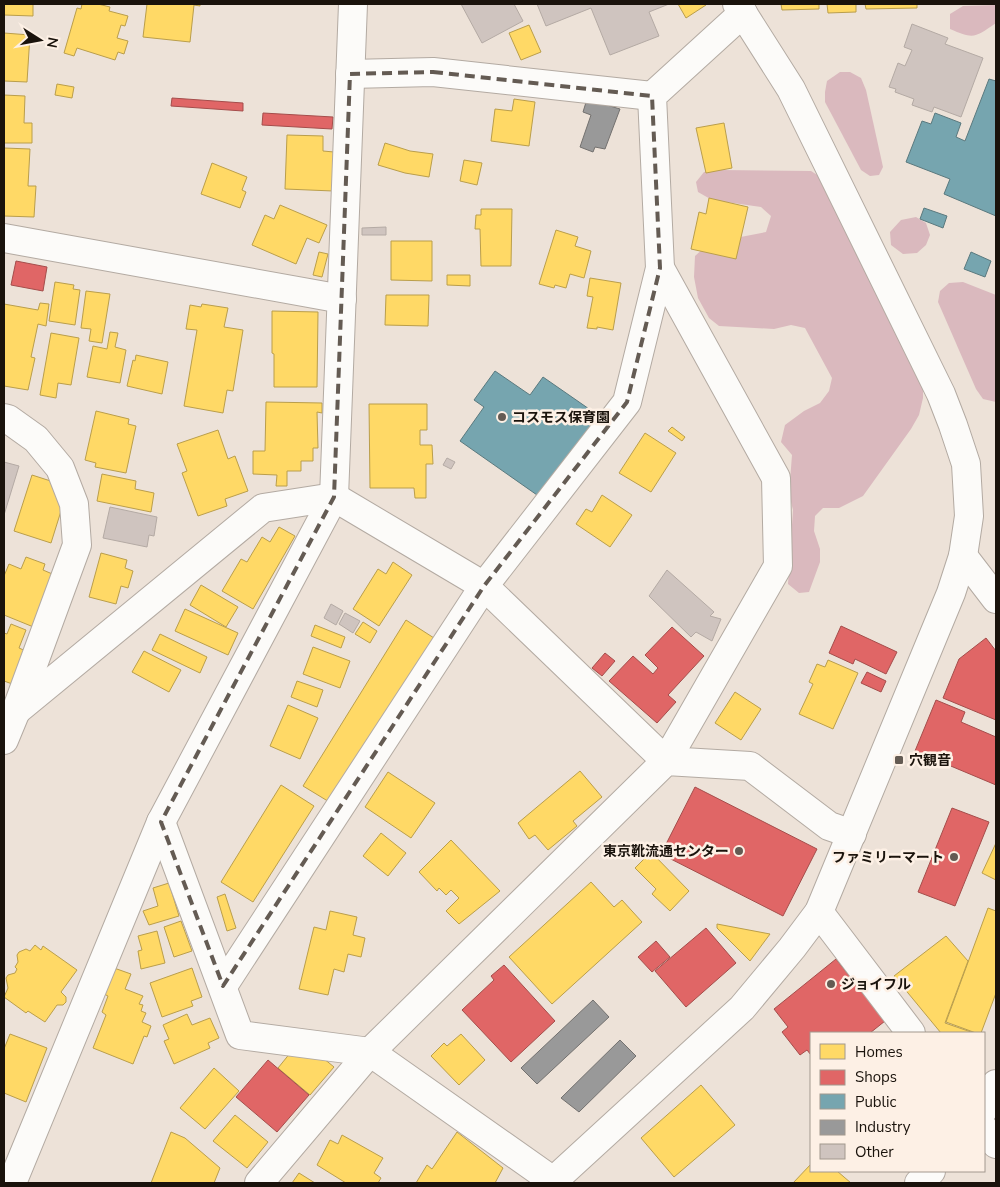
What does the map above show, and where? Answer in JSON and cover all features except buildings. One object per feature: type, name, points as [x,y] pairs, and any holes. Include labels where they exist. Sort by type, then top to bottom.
[{"type":"street","points":[[12,1183],[161,822],[334,497],[353,4]]},
{"type":"street","points":[[161,822],[240,1035],[370,1052],[554,1182],[742,1008],[819,912],[951,592],[963,556],[970,516],[966,464],[941,394],[791,88],[740,9],[652,96],[660,268],[627,402],[484,586],[223,986]]},
{"type":"street","points":[[350,74],[432,72],[652,96]]},
{"type":"street","points":[[4,238],[342,299]]},
{"type":"street","points":[[259,1183],[370,1052],[666,761],[778,566],[776,478],[660,268]]},
{"type":"street","points":[[4,418],[8,418],[36,439],[60,468],[74,504],[77,545],[4,740]]},
{"type":"street","points":[[16,710],[263,508],[334,497],[484,586],[666,761],[750,766],[829,826],[852,834]]},
{"type":"street","points":[[963,556],[996,599]]},
{"type":"street","points":[[819,912],[910,1032]]},
{"type":"street","points":[[985,1107],[996,1084]]},
{"type":"street","points":[[985,1130],[996,1144]]},
{"type":"street","points":[[919,1183],[930,1172]]},
{"type":"highlighted area","points":[[433,72],[652,96],[660,268],[627,402],[484,586],[223,986],[161,822],[334,497],[350,74]]},
{"type":"shaded area","points":[[996,5],[996,23],[979,34],[970,36],[950,29],[950,14],[963,6]]},
{"type":"shaded area","points":[[840,72],[850,72],[861,78],[866,90],[883,167],[879,175],[870,176],[861,170],[825,102],[827,81]]},
{"type":"shaded area","points":[[719,170],[811,171],[822,178],[923,381],[923,398],[919,415],[863,496],[839,508],[823,508],[815,516],[814,531],[820,549],[820,562],[809,592],[799,593],[788,584],[793,510],[789,494],[792,455],[781,442],[785,425],[804,411],[820,403],[829,391],[832,378],[805,328],[791,325],[774,329],[719,326],[709,318],[698,298],[694,277],[695,256],[706,246],[725,240],[766,232],[771,216],[761,207],[712,200],[698,192],[696,182],[704,172]]},
{"type":"shaded area","points":[[916,217],[926,223],[930,235],[926,245],[917,253],[903,254],[891,245],[890,232],[901,220]]},
{"type":"shaded area","points":[[963,282],[996,295],[996,402],[983,399],[976,389],[938,302],[940,291],[949,283]]},
{"type":"place","name":"コスモス保育園","points":[[502,417]]},
{"type":"place","name":"穴観音","points":[[899,760]]},
{"type":"place","name":"東京靴流通センター","points":[[739,851]]},
{"type":"place","name":"ファミリーマート","points":[[954,857]]},
{"type":"place","name":"ジョイフル","points":[[831,984]]}]
